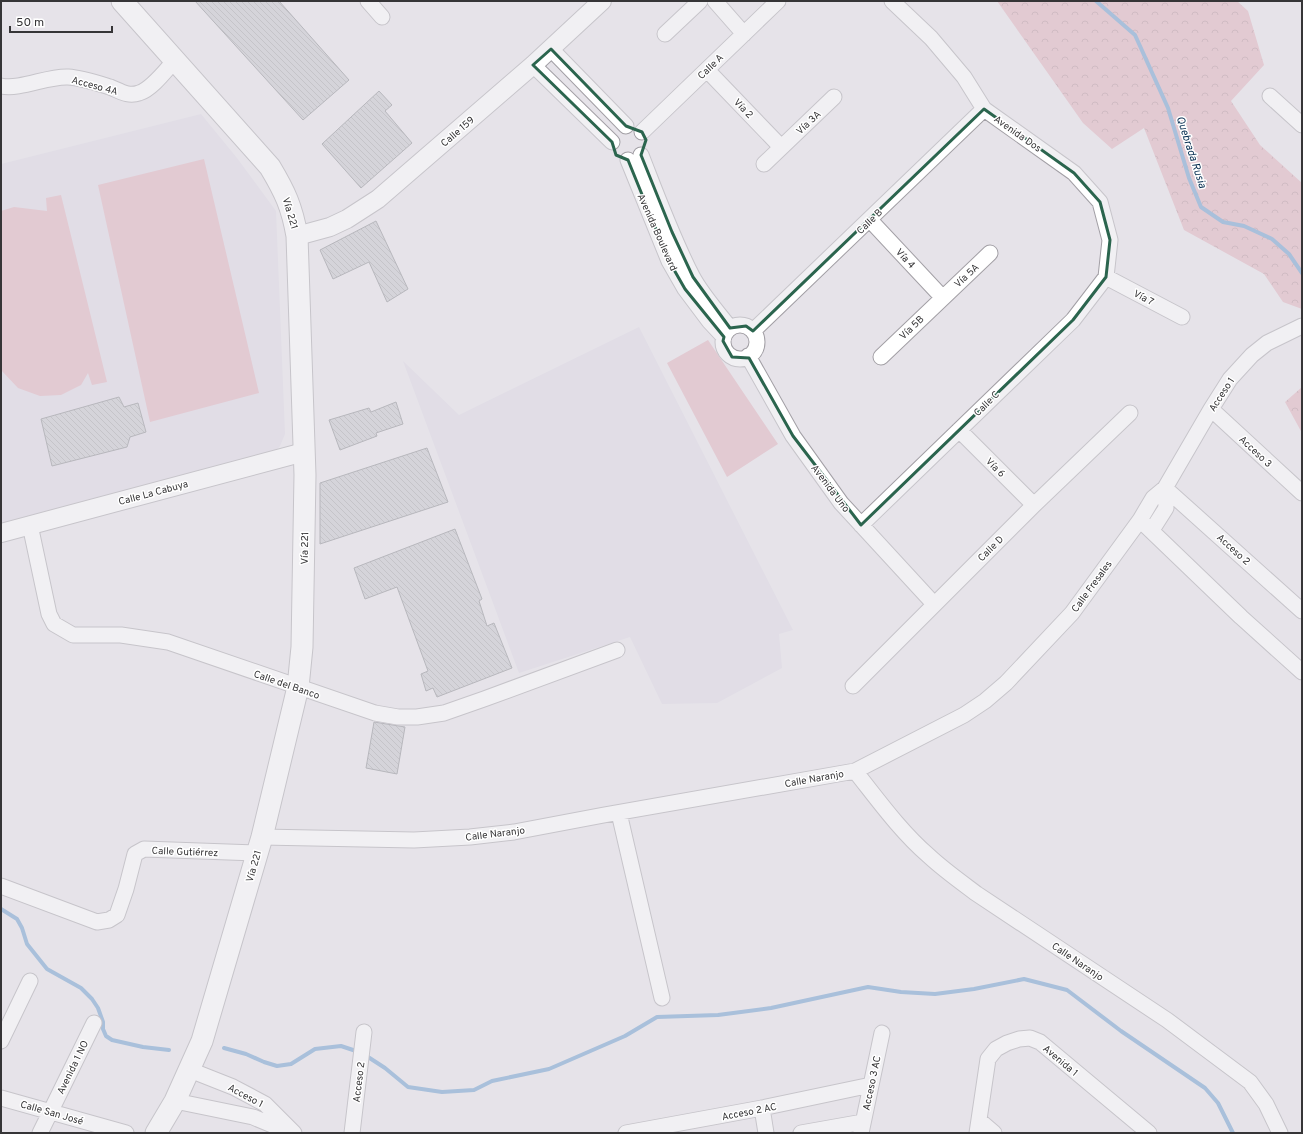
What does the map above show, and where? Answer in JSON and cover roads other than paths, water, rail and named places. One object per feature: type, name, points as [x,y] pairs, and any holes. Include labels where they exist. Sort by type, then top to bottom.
[{"type":"main road","name":"Vía 221","points":[[122,1],[270,167],[284,191],[294,215],[298,236],[305,482],[302,647],[298,687],[259,845],[202,1041],[175,1101],[156,1133]]},
{"type":"street","points":[[368,1],[382,17]]},
{"type":"street","name":"Calle 159","points":[[298,236],[330,227],[347,219],[378,199],[533,65],[602,1]]},
{"type":"street","points":[[665,34],[700,1]]},
{"type":"street","points":[[715,1],[744,34]]},
{"type":"street","name":"Calle A","points":[[642,132],[778,1]]},
{"type":"street","name":"Avenida Dos","points":[[892,1],[936,44],[964,77],[984,110],[1074,173],[1100,202],[1110,240],[1106,277]]},
{"type":"street","points":[[551,49],[626,126]]},
{"type":"street","name":"Acceso 4A","points":[[1,86],[19,85],[53,78],[68,77],[110,88],[128,95],[140,93],[150,86],[175,60]]},
{"type":"street","points":[[533,65],[612,142]]},
{"type":"street","name":"Vía 2","points":[[707,70],[781,147]]},
{"type":"street","points":[[1270,96],[1302,125]]},
{"type":"street","name":"Vía 3A","points":[[764,164],[834,97]]},
{"type":"street","name":"Calle B","points":[[753,331],[984,110]]},
{"type":"street","points":[[626,126],[635,127],[642,132],[646,140],[646,148],[635,158],[622,159],[616,155],[612,142],[614,135],[619,129],[626,126]]},
{"type":"street","name":"Avenida Boulevard","points":[[635,158],[672,267],[685,290],[704,315],[727,332]]},
{"type":"street","name":"Vía 4","points":[[870,220],[942,297]]},
{"type":"street","name":"Vía 5A","points":[[942,297],[990,253]]},
{"type":"street","name":"Vía 7","points":[[1106,277],[1182,317]]},
{"type":"street","name":"Calle C","points":[[861,525],[1072,320],[1106,277]]},
{"type":"street","name":"Vía 5B","points":[[881,357],[942,297]]},
{"type":"street","points":[[737,325],[746,326],[753,331],[757,339],[756,347],[752,354],[739,359],[732,357],[727,353],[723,341],[727,332],[737,325]]},
{"type":"street","name":"Acceso 1","points":[[1140,520],[1153,498],[1165,488],[1230,379],[1252,354],[1278,336],[1302,326]]},
{"type":"street","name":"Avenida Uno","points":[[748,356],[793,436],[841,503],[934,604]]},
{"type":"street","name":"Acceso 3","points":[[1211,409],[1302,493]]},
{"type":"street","name":"Calle D","points":[[853,686],[1034,504],[1130,413]]},
{"type":"street","name":"Vía 6","points":[[959,430],[1034,504]]},
{"type":"street","name":"Calle La Cabuya","points":[[1,533],[304,452]]},
{"type":"street","points":[[1152,530],[1166,508],[1165,488]]},
{"type":"street","name":"Acceso 2","points":[[1165,488],[1302,611]]},
{"type":"street","points":[[1140,520],[1302,672]]},
{"type":"street","name":"Calle Fresales","points":[[855,771],[964,715],[995,693],[1072,613],[1140,520]]},
{"type":"street","name":"Calle del Banco","points":[[30,525],[49,614],[54,624],[62,630],[73,635],[121,635],[168,642],[375,714],[417,717],[444,713],[617,650]]},
{"type":"street","name":"Calle Naranjo","points":[[259,845],[414,840],[470,837],[514,832],[855,771],[900,826],[929,856],[951,874],[977,894],[1167,1020],[1250,1082],[1266,1104],[1280,1133]]},
{"type":"street","points":[[619,813],[662,998]]},
{"type":"street","name":"Calle Gutiérrez","points":[[1,886],[97,922],[109,920],[117,915],[126,889],[135,854],[144,849],[259,845]]},
{"type":"street","points":[[1,1041],[30,981]]},
{"type":"street","name":"Avenida 1 NO","points":[[40,1133],[94,1023]]},
{"type":"street","name":"Acceso 2","points":[[352,1133],[364,1032]]},
{"type":"street","name":"Acceso 3 AC","points":[[862,1127],[882,1033]]},
{"type":"street","name":"Avenida 1","points":[[979,1127],[985,1072],[988,1059],[996,1049],[1007,1043],[1019,1039],[1030,1038],[1040,1042],[1149,1133]]},
{"type":"street","name":"Acceso 1","points":[[190,1070],[233,1087],[265,1104],[293,1133]]},
{"type":"street","name":"Acceso 2 AC","points":[[626,1133],[653,1131],[871,1085]]},
{"type":"street","name":"Calle San José","points":[[1,1098],[126,1133]]},
{"type":"street","name":"Acceso 1","points":[[175,1101],[253,1117],[293,1133]]},
{"type":"street","points":[[762,1108],[766,1133]]},
{"type":"street","points":[[800,1133],[862,1127]]},
{"type":"street","points":[[979,1127],[994,1133]]},
{"type":"waterway","name":"Quebrada Rusia","points":[[1096,1],[1135,35],[1168,108],[1189,178],[1201,207],[1223,222],[1244,226],[1272,239],[1289,254],[1302,273]]},
{"type":"waterway","points":[[1,909],[17,919],[22,928],[27,944],[47,969],[81,988],[92,999],[98,1008],[106,1036],[112,1040],[143,1047],[169,1050]]},
{"type":"waterway","points":[[365,1055],[385,1068],[408,1087],[442,1092],[474,1090],[492,1081],[549,1069],[625,1036],[657,1017],[718,1015],[771,1008],[868,987],[901,992],[935,994],[974,989],[1024,979],[1067,990],[1121,1031],[1205,1088],[1218,1103],[1233,1133]]},
{"type":"waterway","points":[[224,1048],[246,1054],[277,1066],[291,1064],[315,1049],[341,1046],[359,1052]]}]
